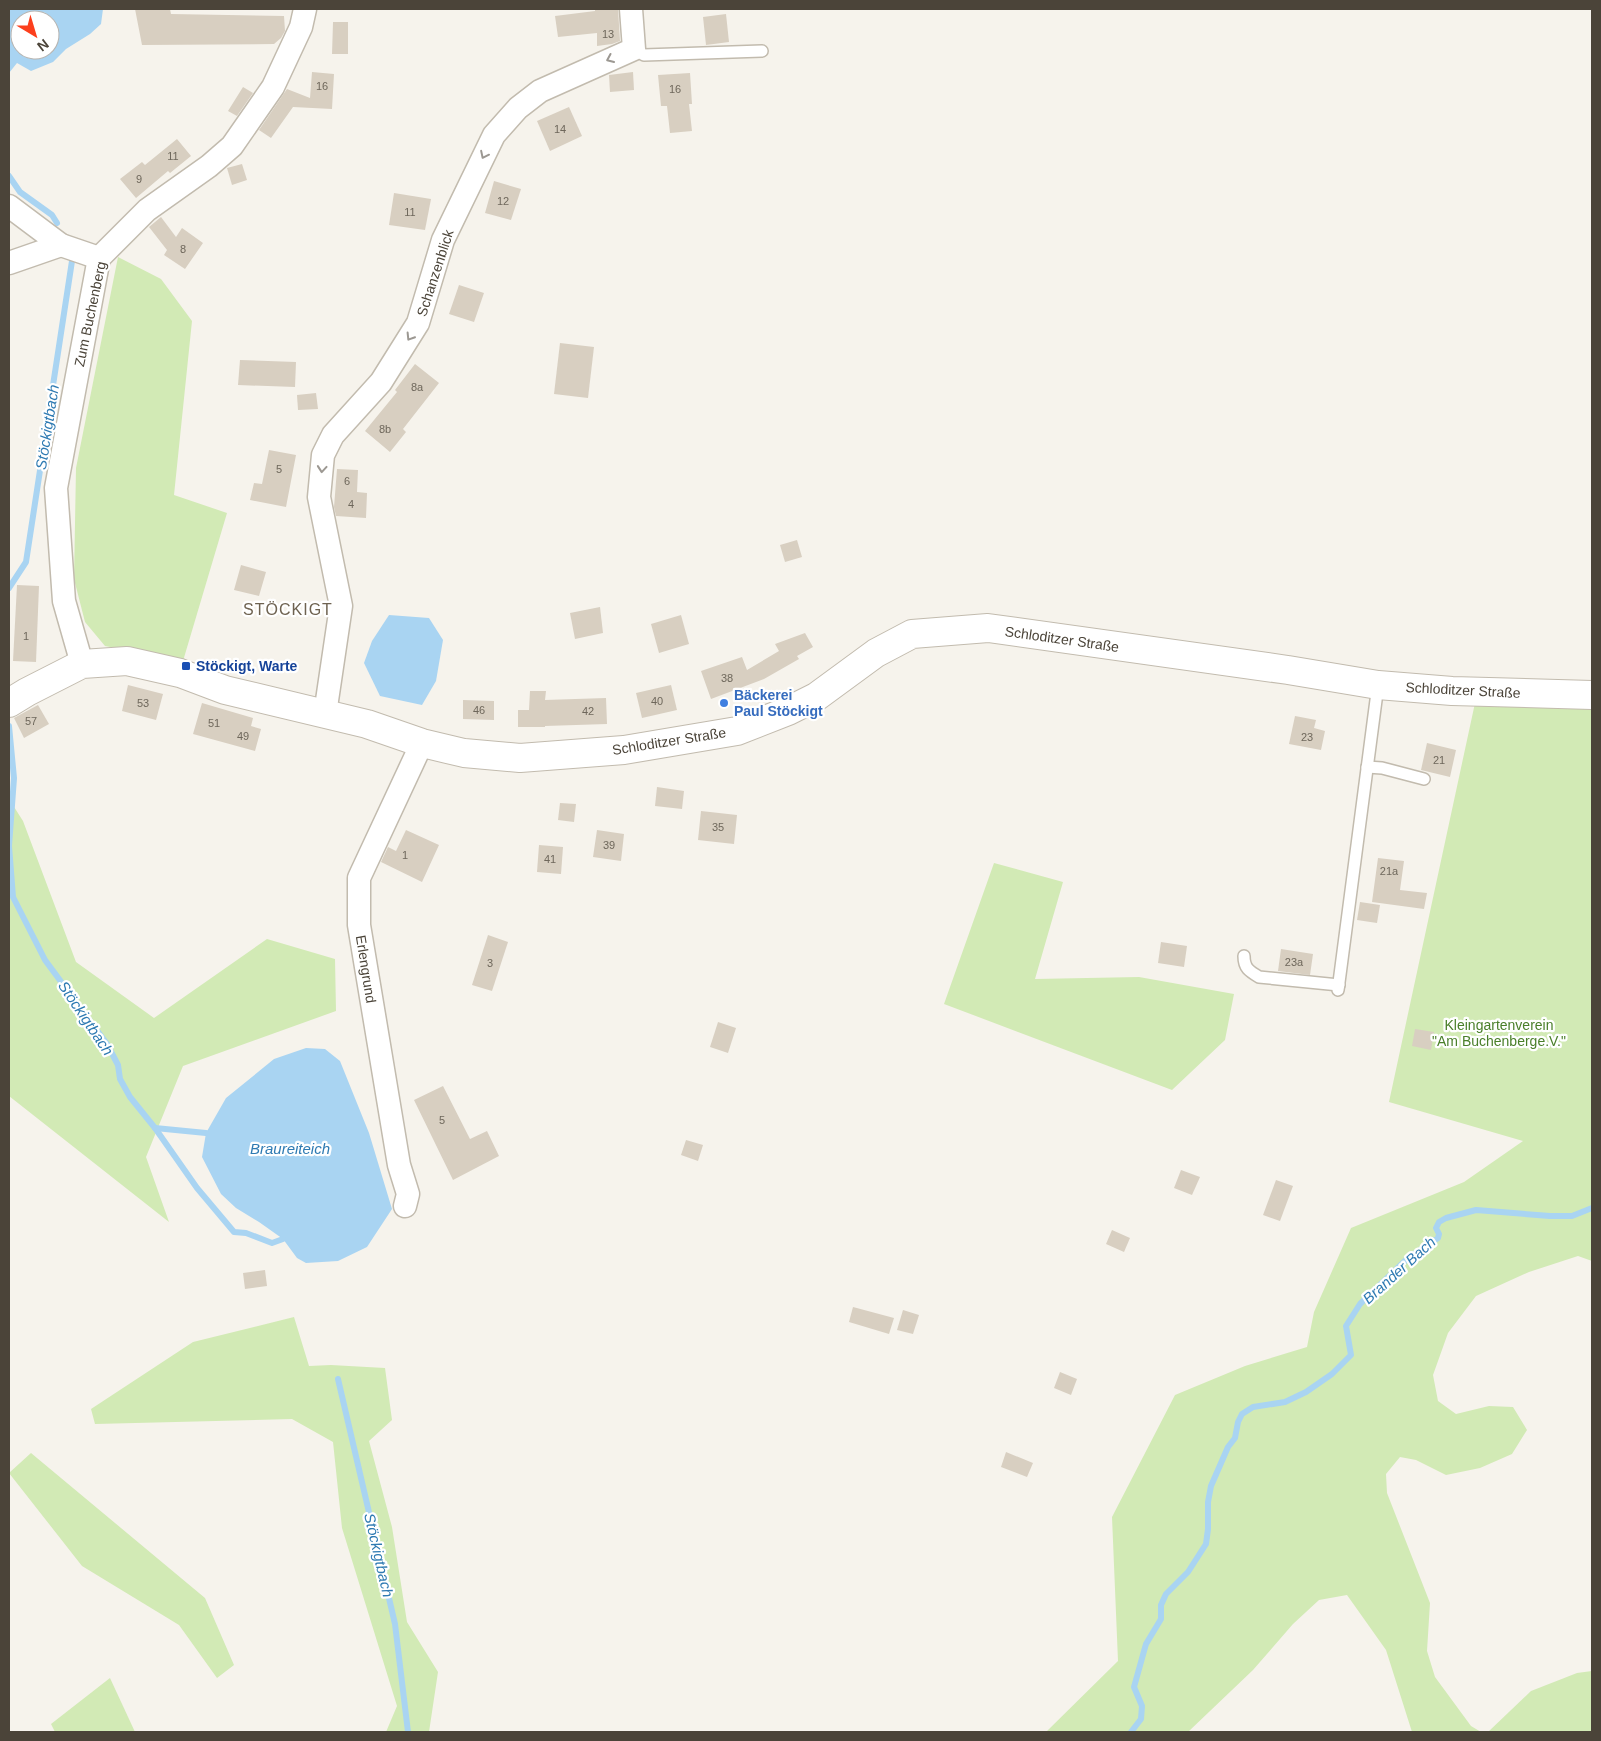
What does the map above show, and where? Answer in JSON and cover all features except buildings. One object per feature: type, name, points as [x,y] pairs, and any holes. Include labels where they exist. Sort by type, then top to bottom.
[{"type":"street","name":"Zum Buchenberg","points":[[82,664],[64,602],[56,488],[99,258],[147,210],[209,166],[232,146],[273,87],[300,27],[305,9]]},
{"type":"street","points":[[631,9],[634,49]]},
{"type":"street","name":"Schanzenblick","points":[[325,714],[341,606],[319,497],[323,455],[332,435],[382,382],[418,323],[443,240],[494,135],[518,108],[540,90],[634,49]]},
{"type":"street","points":[[9,206],[61,245],[99,258]]},
{"type":"street","points":[[9,263],[61,245]]},
{"type":"street","name":"Schloditzer Straße","points":[[9,703],[82,664],[128,661],[180,673],[224,690],[367,724],[422,743],[464,753],[520,758],[624,750],[737,731],[788,711],[816,697],[876,654],[912,634],[988,628],[1278,668],[1378,684],[1452,691],[1592,695]]},
{"type":"street","name":"Erlengrund","points":[[405,1206],[408,1194],[399,1165],[359,925],[359,878],[422,743]]},
{"type":"lane","points":[[634,49],[644,55],[762,51]]},
{"type":"lane","points":[[1244,956],[1244,964],[1248,971],[1259,977],[1338,988],[1378,684]]},
{"type":"lane","points":[[1367,767],[1382,768],[1424,779]]},
{"type":"green space","points":[[118,257],[161,279],[192,321],[174,495],[227,513],[183,661],[105,646],[85,622],[74,579],[76,468]]},
{"type":"green space","name":"Kleingartenverein \"Am Buchenberge.V.\"","points":[[1475,703],[1592,707],[1592,1261],[1578,1256],[1529,1272],[1476,1296],[1448,1333],[1433,1375],[1438,1401],[1456,1414],[1489,1406],[1513,1407],[1527,1430],[1512,1454],[1480,1468],[1446,1475],[1416,1460],[1400,1457],[1386,1474],[1387,1493],[1430,1603],[1427,1651],[1435,1677],[1471,1726],[1481,1732],[1412,1732],[1386,1650],[1347,1595],[1319,1600],[1293,1624],[1253,1670],[1188,1732],[1046,1732],[1118,1661],[1112,1517],[1175,1395],[1245,1366],[1307,1347],[1314,1312],[1351,1228],[1464,1182],[1523,1141],[1389,1102]]},
{"type":"green space","points":[[9,799],[23,821],[76,962],[154,1018],[267,939],[335,959],[336,1011],[183,1066],[146,1157],[169,1222],[9,1096]]},
{"type":"green space","points":[[994,863],[1063,882],[1035,979],[1139,977],[1234,994],[1225,1040],[1172,1090],[944,1004]]},
{"type":"green space","points":[[294,1317],[309,1366],[331,1365],[385,1368],[392,1420],[369,1441],[392,1527],[407,1622],[438,1672],[429,1732],[386,1732],[397,1706],[342,1528],[333,1442],[292,1419],[95,1424],[91,1409],[193,1342]]},
{"type":"green space","points":[[31,1453],[205,1598],[234,1665],[217,1678],[179,1625],[82,1566],[9,1473]]},
{"type":"green space","points":[[1592,1671],[1592,1732],[1488,1732],[1531,1691],[1577,1673]]},
{"type":"green space","points":[[110,1678],[135,1732],[55,1732],[51,1724]]},
{"type":"water","points":[[9,9],[103,9],[101,24],[60,55],[60,10],[10,10],[10,60],[55,60],[31,71],[17,63],[9,73]]},
{"type":"water","points":[[389,615],[429,618],[443,640],[436,681],[422,705],[380,696],[364,663],[372,641]]},
{"type":"water","name":"Braureiteich","points":[[306,1048],[325,1049],[340,1061],[369,1133],[392,1209],[367,1247],[338,1261],[306,1263],[297,1258],[283,1239],[236,1208],[221,1194],[202,1157],[206,1133],[226,1098],[274,1059]]},
{"type":"waterway","name":"Stöckigtbach","points":[[9,176],[20,192],[52,215],[57,223]]},
{"type":"waterway","name":"Stöckigtbach","points":[[9,588],[26,562],[72,261]]},
{"type":"waterway","name":"Stöckigtbach","points":[[9,726],[14,778],[9,846],[13,897],[45,960],[107,1044],[118,1065],[120,1079],[130,1097],[155,1128],[197,1188],[234,1232],[246,1233],[272,1243],[283,1239]]},
{"type":"waterway","points":[[155,1128],[206,1133]]},
{"type":"waterway","name":"Brander Bach","points":[[1131,1732],[1141,1719],[1142,1706],[1134,1687],[1146,1644],[1161,1619],[1161,1605],[1166,1594],[1188,1572],[1206,1544],[1208,1502],[1211,1486],[1228,1447],[1235,1438],[1238,1422],[1242,1414],[1253,1407],[1285,1402],[1306,1392],[1332,1374],[1351,1355],[1346,1326],[1360,1304],[1408,1258],[1438,1238],[1439,1234],[1436,1228],[1439,1222],[1446,1218],[1476,1210],[1572,1216],[1592,1208]]},
{"type":"waterway","name":"Stöckigtbach","points":[[338,1379],[395,1624],[408,1732]]},
{"type":"place","name":"Stöckigt, Warte","points":[[186,666]]},
{"type":"place","name":"Bäckerei Paul Stöckigt","points":[[724,703]]},
{"type":"district","name":"STÖCKIGT","points":[[288,609]]}]
